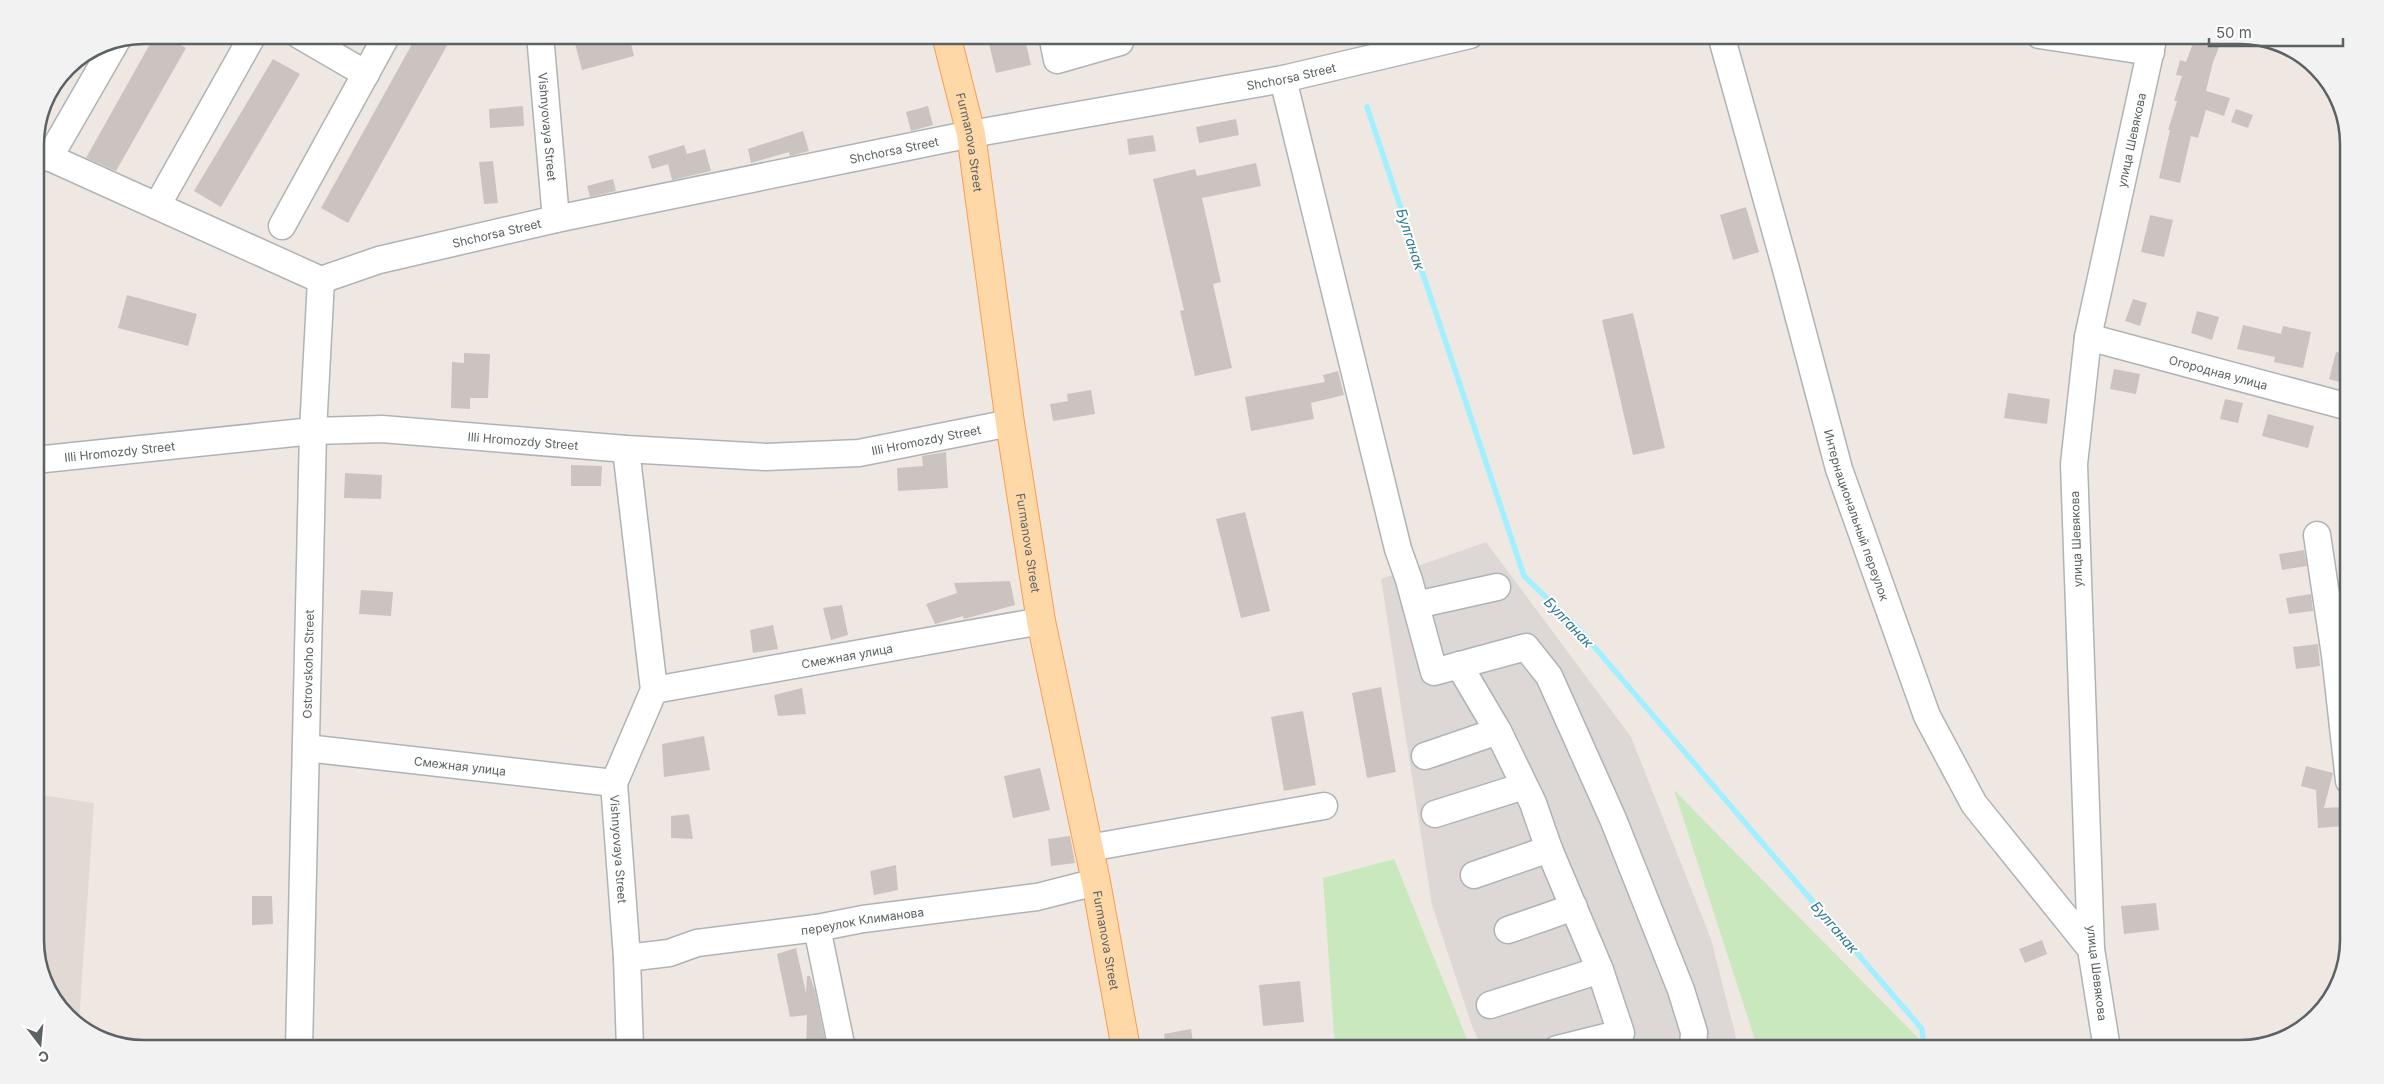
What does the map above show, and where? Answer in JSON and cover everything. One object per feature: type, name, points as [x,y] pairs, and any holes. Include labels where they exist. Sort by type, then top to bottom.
[{"type":"main road","name":"Furmanova Street","points":[[948,44],[971,134],[1010,423],[1041,621],[1096,882],[1124,1040]]},
{"type":"street","points":[[157,206],[248,44]]},
{"type":"street","points":[[314,44],[366,74]]},
{"type":"street","points":[[282,226],[382,44]]},
{"type":"street","name":"Vishnyovaya Street","points":[[541,44],[556,220]]},
{"type":"street","points":[[1054,44],[1057,60],[1113,44]]},
{"type":"street","name":"Shchorsa Street","points":[[321,280],[379,260],[556,220],[971,134],[1283,79],[1414,44]]},
{"type":"street","name":"Интернациональный переулок","points":[[1724,44],[1839,469],[1927,716],[1974,804],[2091,948]]},
{"type":"street","name":"улица Шевякова","points":[[2106,1040],[2091,948],[2074,464],[2088,337],[2152,44]]},
{"type":"street","points":[[44,151],[111,49]]},
{"type":"street","points":[[1283,79],[1398,549],[1416,605],[1434,672],[1526,647],[1549,676],[1613,819],[1681,990],[1694,1032],[1694,1040]]},
{"type":"street","points":[[44,155],[321,280]]},
{"type":"street","name":"Ostrovskoho Street","points":[[299,1040],[312,432],[321,280]]},
{"type":"street","name":"Огородная улица","points":[[2088,337],[2340,405]]},
{"type":"street","name":"Illi Hromozdy Street","points":[[44,459],[312,432],[382,429],[626,449],[766,457],[860,453],[1010,423]]},
{"type":"street","name":"Vishnyovaya Street","points":[[626,449],[654,690],[614,783],[627,958],[630,1040]]},
{"type":"street","points":[[2317,535],[2340,700]]},
{"type":"street","points":[[1416,605],[1497,587]]},
{"type":"street","name":"Смежная улица","points":[[654,690],[1041,621]]},
{"type":"street","points":[[1459,665],[1498,731],[1533,803],[1549,849],[1600,970],[1621,1033],[1593,1040]]},
{"type":"street","points":[[1425,756],[1498,731]]},
{"type":"street","name":"Смежная улица","points":[[306,748],[614,783]]},
{"type":"street","points":[[1435,814],[1524,786]]},
{"type":"street","points":[[1089,848],[1324,806]]},
{"type":"street","points":[[1474,876],[1549,849]]},
{"type":"street","name":"переулок Климанова","points":[[627,958],[668,953],[697,943],[817,928],[863,919],[1037,897],[1096,882]]},
{"type":"street","points":[[1508,930],[1574,907]]},
{"type":"street","points":[[817,928],[840,1040]]},
{"type":"street","points":[[1490,1005],[1600,970]]},
{"type":"shaded area","points":[[1486,542],[1631,737],[1711,939],[1737,1040],[1478,1040],[1473,1029],[1432,905],[1381,579]]},
{"type":"shaded area","points":[[44,795],[94,803],[79,1017],[64,1001],[54,985],[46,960],[44,947]]},
{"type":"green space","points":[[1674,790],[1920,1040],[1755,1040]]},
{"type":"green space","points":[[1394,859],[1467,1040],[1334,1040],[1323,878]]},
{"type":"building","points":[[150,44],[179,44],[186,48],[116,171],[86,158]]},
{"type":"building","points":[[412,44],[448,44],[348,223],[321,208]]},
{"type":"building","points":[[575,44],[631,44],[634,56],[582,70]]},
{"type":"building","points":[[989,44],[1026,44],[1031,65],[996,73]]},
{"type":"building","points":[[2193,44],[2220,44],[2213,62],[2206,91],[2230,98],[2224,116],[2206,110],[2198,138],[2191,136],[2180,183],[2159,178],[2170,130],[2168,130],[2177,101],[2174,101],[2182,76],[2176,75],[2180,60],[2186,62]]},
{"type":"building","points":[[273,59],[300,74],[221,207],[194,191]]},
{"type":"building","points":[[523,106],[524,126],[490,128],[489,109]]},
{"type":"building","points":[[928,106],[933,125],[911,131],[906,112]]},
{"type":"building","points":[[2236,109],[2253,115],[2248,128],[2231,122]]},
{"type":"building","points":[[1236,119],[1239,135],[1199,143],[1196,127]]},
{"type":"building","points":[[803,131],[809,151],[790,156],[789,152],[751,163],[748,149]]},
{"type":"building","points":[[1153,135],[1156,151],[1129,155],[1127,139]]},
{"type":"building","points":[[684,145],[687,154],[705,149],[711,171],[672,180],[668,164],[652,169],[648,156]]},
{"type":"building","points":[[493,161],[498,203],[484,204],[479,162]]},
{"type":"building","points":[[1256,163],[1261,186],[1202,198],[1221,282],[1213,284],[1232,368],[1195,376],[1180,311],[1184,310],[1153,179],[1195,169],[1197,176]]},
{"type":"building","points":[[613,179],[616,191],[590,197],[587,186]]},
{"type":"building","points":[[1746,207],[1759,252],[1733,260],[1720,215]]},
{"type":"building","points":[[2150,215],[2173,220],[2164,257],[2141,252]]},
{"type":"building","points":[[127,295],[197,314],[188,346],[118,328]]},
{"type":"building","points":[[2133,299],[2147,303],[2140,326],[2125,321]]},
{"type":"building","points":[[2197,311],[2219,317],[2212,340],[2191,333]]},
{"type":"building","points":[[1633,313],[1665,448],[1633,455],[1602,320]]},
{"type":"building","points":[[2243,325],[2281,334],[2283,326],[2311,332],[2303,368],[2274,362],[2275,357],[2237,349]]},
{"type":"building","points":[[2336,352],[2340,353],[2340,382],[2329,379]]},
{"type":"building","points":[[464,353],[490,354],[488,398],[470,398],[470,409],[451,408],[452,362],[464,363]]},
{"type":"building","points":[[2114,369],[2140,374],[2136,394],[2110,389]]},
{"type":"building","points":[[1338,371],[1344,395],[1311,403],[1314,419],[1251,431],[1245,397],[1325,382],[1323,375]]},
{"type":"building","points":[[1091,390],[1095,414],[1053,421],[1050,404],[1068,401],[1067,394]]},
{"type":"building","points":[[2008,393],[2050,399],[2047,424],[2004,418]]},
{"type":"building","points":[[2225,399],[2243,403],[2238,423],[2220,419]]},
{"type":"building","points":[[2268,414],[2314,426],[2308,448],[2262,436]]},
{"type":"building","points":[[946,452],[948,488],[898,491],[897,468],[923,466],[922,456]]},
{"type":"building","points":[[571,465],[602,466],[601,486],[571,486]]},
{"type":"building","points":[[345,473],[382,475],[381,499],[344,498]]},
{"type":"building","points":[[1245,512],[1270,611],[1241,618],[1216,519]]},
{"type":"building","points":[[2304,550],[2307,566],[2282,570],[2279,554]]},
{"type":"building","points":[[1010,581],[1015,605],[964,619],[963,616],[935,624],[926,604],[957,593],[954,583]]},
{"type":"building","points":[[361,590],[393,592],[391,616],[359,614]]},
{"type":"building","points":[[2311,594],[2313,611],[2289,614],[2286,598]]},
{"type":"building","points":[[842,605],[848,635],[831,640],[823,608]]},
{"type":"building","points":[[773,625],[778,649],[753,653],[750,630]]},
{"type":"building","points":[[2318,644],[2320,666],[2296,669],[2293,647]]},
{"type":"building","points":[[1381,687],[1396,772],[1367,778],[1352,693]]},
{"type":"building","points":[[802,688],[806,714],[778,716],[774,695]]},
{"type":"building","points":[[1303,711],[1316,785],[1284,791],[1271,717]]},
{"type":"building","points":[[704,736],[710,770],[664,777],[662,744]]},
{"type":"building","points":[[2306,766],[2333,773],[2324,808],[2340,807],[2340,826],[2318,828],[2316,790],[2301,786]]},
{"type":"building","points":[[1040,768],[1050,810],[1013,818],[1004,776]]},
{"type":"building","points":[[689,814],[693,839],[671,838],[671,816]]},
{"type":"building","points":[[1070,836],[1075,863],[1051,866],[1048,839]]},
{"type":"building","points":[[896,865],[898,890],[874,895],[870,871]]},
{"type":"building","points":[[252,896],[272,896],[273,924],[252,925]]},
{"type":"building","points":[[2156,903],[2159,930],[2124,934],[2121,906]]},
{"type":"building","points":[[2042,940],[2047,954],[2025,963],[2019,949]]},
{"type":"building","points":[[796,948],[806,993],[807,976],[810,976],[815,991],[825,1040],[806,1040],[807,1015],[790,1017],[777,954]]},
{"type":"building","points":[[1300,981],[1304,1022],[1263,1026],[1259,985]]},
{"type":"building","points":[[1191,1029],[1193,1040],[1165,1040],[1164,1034]]},
{"type":"waterway","name":"Булганак","points":[[1367,107],[1524,576],[1579,629],[1922,1029],[1923,1040]]}]
